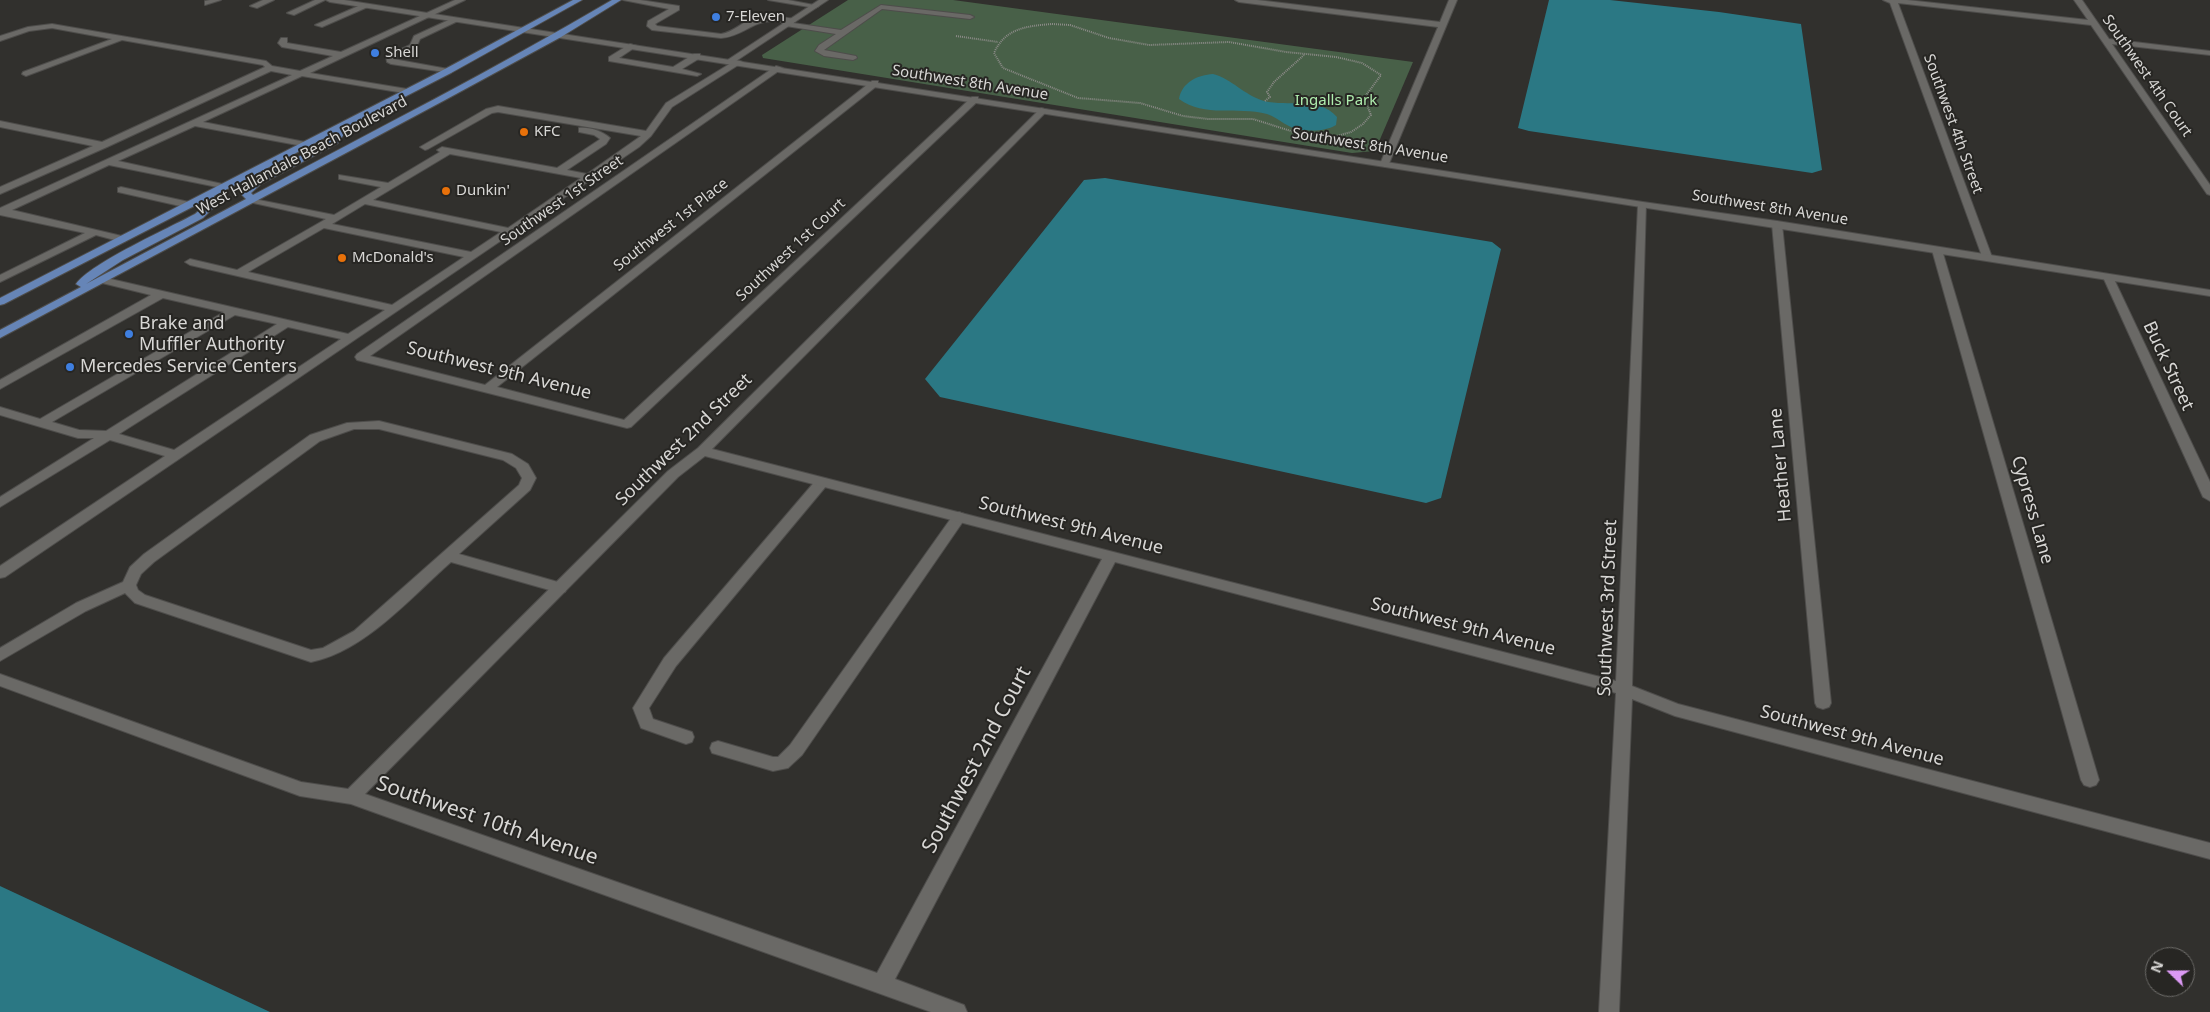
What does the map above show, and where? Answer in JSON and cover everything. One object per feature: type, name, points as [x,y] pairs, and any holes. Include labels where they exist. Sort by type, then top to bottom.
[{"type":"main road","name":"West Hallandale Beach Boulevard","points":[[0,302],[448,71],[578,0]]},
{"type":"main road","name":"West Hallandale Beach Boulevard","points":[[0,335],[558,35],[617,0]]},
{"type":"main road","points":[[252,200],[245,193],[258,182],[335,141],[347,123]]},
{"type":"main road","points":[[72,296],[84,280],[119,258],[199,216],[209,207],[208,195]]},
{"type":"street","points":[[208,3],[216,0]]},
{"type":"street","points":[[254,6],[270,0]]},
{"type":"street","points":[[292,13],[321,0]]},
{"type":"street","name":"Southwest 8th Avenue","points":[[330,0],[349,1],[366,6],[779,68],[2210,293]]},
{"type":"street","points":[[1,212],[461,0]]},
{"type":"street","points":[[627,0],[661,4],[676,8],[651,23],[651,26],[714,37],[729,35],[756,20],[772,18],[843,32]]},
{"type":"street","points":[[661,4],[669,0]]},
{"type":"street","points":[[772,0],[814,6]]},
{"type":"street","points":[[0,573],[620,157],[648,134],[669,105],[824,0]]},
{"type":"street","points":[[1238,0],[1442,25]]},
{"type":"street","points":[[1385,164],[1452,0]]},
{"type":"street","points":[[1890,0],[2094,23]]},
{"type":"street","name":"Southwest 4th Street","points":[[1890,0],[1987,258]]},
{"type":"street","name":"Southwest 4th Court","points":[[2078,0],[2210,192]]},
{"type":"street","points":[[319,25],[366,6]]},
{"type":"street","points":[[853,58],[824,54],[819,51],[822,46],[881,7],[970,17]]},
{"type":"street","points":[[448,71],[391,62],[389,58],[413,46],[417,38],[456,20]]},
{"type":"street","points":[[0,39],[28,29],[52,26],[266,63],[269,68]]},
{"type":"street","points":[[26,74],[121,38]]},
{"type":"street","points":[[284,40],[282,43],[284,45],[343,54]]},
{"type":"street","points":[[2106,41],[2210,53]]},
{"type":"street","points":[[633,46],[612,59],[698,74]]},
{"type":"street","points":[[674,70],[697,56]]},
{"type":"street","points":[[0,191],[269,68],[407,92]]},
{"type":"street","name":"Southwest 1st Street","points":[[361,357],[779,68]]},
{"type":"street","name":"Southwest 1st Place","points":[[486,390],[875,83]]},
{"type":"street","name":"Southwest 1st Court","points":[[627,424],[975,99]]},
{"type":"street","points":[[589,177],[425,147],[487,112],[505,109],[648,134]]},
{"type":"street","name":"Southwest 2nd Street","points":[[351,797],[673,474],[703,451],[1044,110]]},
{"type":"street","points":[[487,112],[597,133],[604,138],[603,142],[558,172]]},
{"type":"street","points":[[194,123],[305,144]]},
{"type":"street","points":[[0,124],[104,145]]},
{"type":"street","points":[[335,218],[449,152]]},
{"type":"street","points":[[107,162],[224,187]]},
{"type":"street","points":[[342,177],[390,186]]},
{"type":"street","points":[[121,190],[189,205]]},
{"type":"street","points":[[364,201],[510,231]]},
{"type":"street","name":"Southwest 3rd Street","points":[[1609,1012],[1624,689],[1642,205]]},
{"type":"street","name":"Heather Lane","points":[[1777,224],[1823,703]]},
{"type":"street","points":[[323,225],[473,256]]},
{"type":"street","points":[[0,279],[95,232],[122,239]]},
{"type":"street","name":"Cypress Lane","points":[[1937,250],[2090,780]]},
{"type":"street","points":[[190,262],[395,309]]},
{"type":"street","name":"Buck Street","points":[[2108,277],[2210,497]]},
{"type":"street","points":[[102,280],[350,338]]},
{"type":"street","points":[[0,385],[161,294]]},
{"type":"street","points":[[42,423],[233,311]]},
{"type":"street","points":[[0,503],[287,323]]},
{"type":"street","name":"Southwest 9th Avenue","points":[[361,357],[627,424]]},
{"type":"street","points":[[0,411],[78,434],[108,435],[177,455]]},
{"type":"street","points":[[0,655],[81,606],[129,585],[135,572],[149,558],[315,438],[332,430],[365,424],[379,425],[507,457],[518,462],[526,470],[529,478],[525,487],[359,635],[327,653],[310,656],[140,599],[132,593],[129,585]]},
{"type":"street","name":"Southwest 9th Avenue","points":[[703,451],[1624,689],[1675,710],[2210,851]]},
{"type":"street","points":[[686,737],[646,723],[641,708],[670,662],[822,482]]},
{"type":"street","points":[[718,748],[773,764],[782,763],[796,750],[959,517]]},
{"type":"street","points":[[448,556],[560,588]]},
{"type":"street","name":"Southwest 2nd Court","points":[[882,984],[1111,556]]},
{"type":"street","name":"Southwest 10th Avenue","points":[[0,680],[300,789],[351,797],[957,1012]]},
{"type":"lane","points":[[252,200],[335,218]]},
{"type":"lane","points":[[1,212],[95,232]]},
{"type":"lane","points":[[239,273],[335,218]]},
{"type":"path","points":[[1069,24],[1120,41],[1151,45],[1229,42],[1304,54],[1359,62],[1375,69],[1380,75],[1377,83],[1364,98],[1370,115],[1363,124],[1351,132],[1337,136],[1318,136],[1294,132],[1254,119],[1208,119],[1183,116],[1140,103],[1078,98],[1027,80],[1003,68],[994,53],[998,42],[1008,32],[1031,26],[1069,24]]},
{"type":"path","points":[[951,35],[998,42]]},
{"type":"path","points":[[1265,101],[1270,97],[1267,92],[1270,84],[1294,67],[1304,54]]},
{"type":"green space","name":"Ingalls Park","points":[[848,0],[953,0],[1413,62],[1375,151],[1352,153],[763,58],[762,55]]},
{"type":"water","points":[[1549,0],[1610,0],[1719,12],[1801,24],[1822,170],[1812,173],[1518,128]]},
{"type":"water","points":[[1213,74],[1226,79],[1250,95],[1264,101],[1321,106],[1337,117],[1336,125],[1320,130],[1297,129],[1267,114],[1210,110],[1189,105],[1179,99],[1183,88],[1192,80]]},
{"type":"water","points":[[1105,178],[1492,242],[1501,249],[1441,498],[1426,503],[940,397],[925,379],[1084,180]]},
{"type":"water","points":[[0,886],[270,1012],[0,1012]]},
{"type":"place","name":"7-Eleven","points":[[716,17]]},
{"type":"place","name":"Shell","points":[[375,53]]},
{"type":"place","name":"KFC","points":[[524,132]]},
{"type":"place","name":"Dunkin'","points":[[446,191]]},
{"type":"place","name":"McDonald's","points":[[342,258]]},
{"type":"place","name":"Brake and Muffler Authority","points":[[129,334]]},
{"type":"place","name":"Mercedes Service Centers","points":[[70,367]]}]
